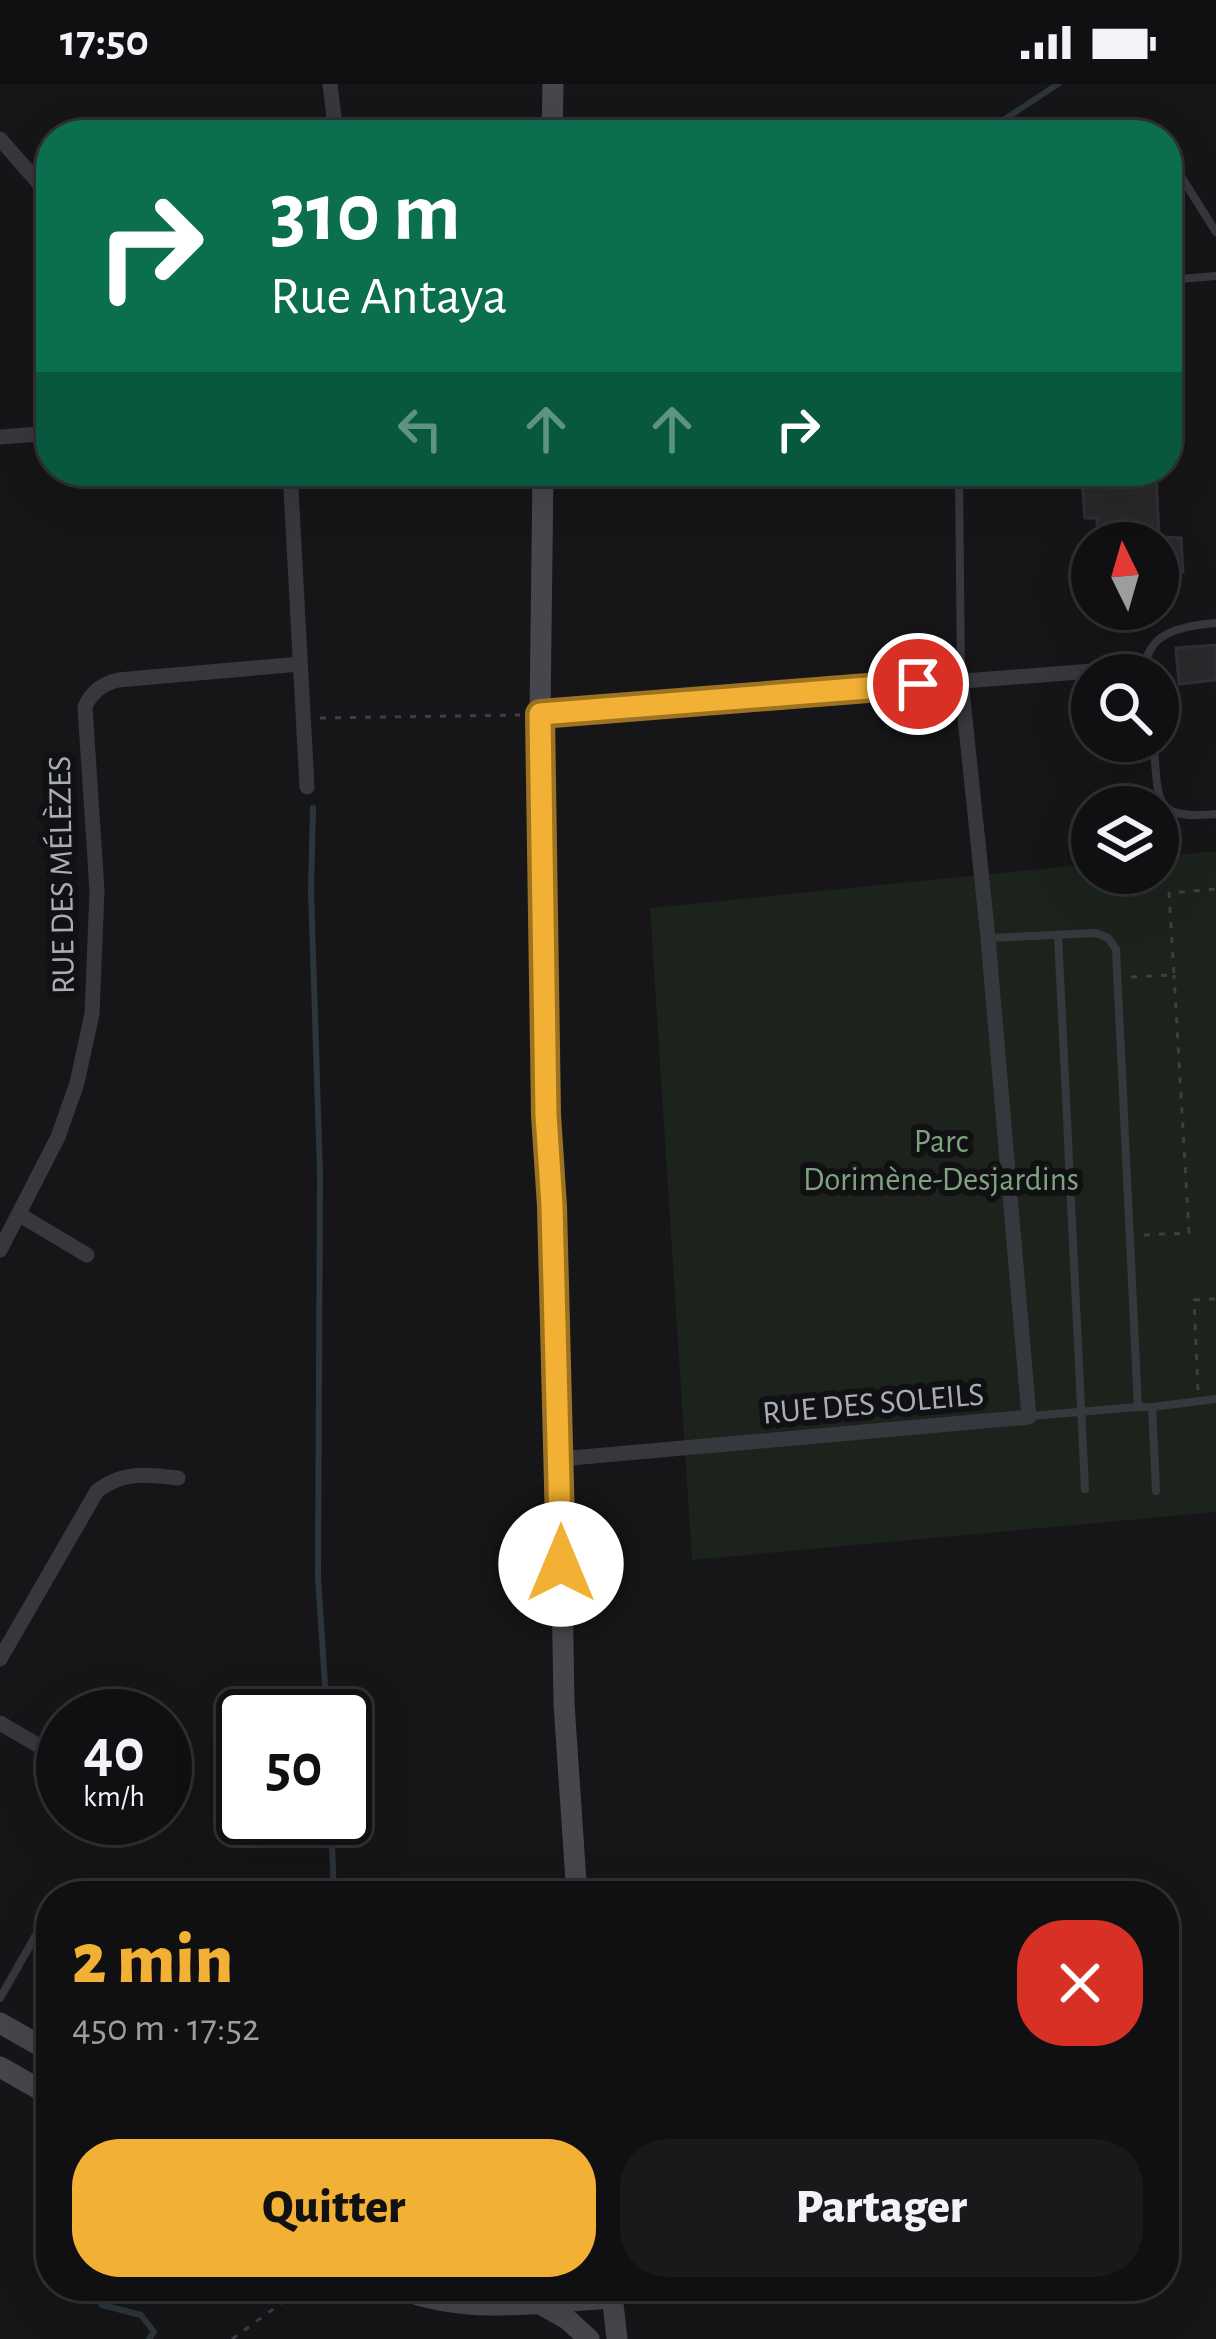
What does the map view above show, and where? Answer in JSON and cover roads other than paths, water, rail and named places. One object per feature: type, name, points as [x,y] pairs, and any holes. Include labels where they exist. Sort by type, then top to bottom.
[{"type":"main road","points":[[552,120],[553,84]]},
{"type":"main road","points":[[543,486],[540,714],[546,1115],[564,1704],[576,1881]]},
{"type":"main road","points":[[0,2023],[36,2043]]},
{"type":"main road","points":[[0,2068],[36,2088]]},
{"type":"main road","points":[[434,2301],[464,2306],[544,2301]]},
{"type":"main road","points":[[613,2301],[617,2339]]},
{"type":"main road","points":[[536,2302],[557,2312],[589,2339]]},
{"type":"street","points":[[330,84],[334,120]]},
{"type":"street","points":[[0,139],[36,177]]},
{"type":"street","points":[[0,437],[36,434]]},
{"type":"street","points":[[291,486],[307,787]]},
{"type":"street","name":"RUE DES MÉLÈZES","points":[[0,1250],[68,1111],[96,987],[97,891],[88,698],[106,683],[118,680],[301,664]]},
{"type":"street","points":[[540,714],[1071,675]]},
{"type":"street","name":"RUE DES SOLEILS","points":[[560,1459],[1029,1417],[961,680]]},
{"type":"street","points":[[20,1214],[87,1255]]},
{"type":"street","points":[[0,1659],[97,1491],[125,1476],[178,1478]]},
{"type":"street","points":[[0,1723],[36,1744]]},
{"type":"lane","points":[[1182,178],[1216,232]]},
{"type":"lane","points":[[1182,279],[1216,276]]},
{"type":"lane","points":[[959,486],[961,680]]},
{"type":"lane","points":[[1152,654],[1161,635],[1216,623]]},
{"type":"lane","points":[[1155,762],[1160,801],[1168,812],[1184,818],[1216,814]]},
{"type":"lane","points":[[988,938],[1096,933],[1116,949],[1138,1408]]},
{"type":"lane","points":[[1058,935],[1085,1489]]},
{"type":"lane","points":[[1029,1417],[1216,1400]]},
{"type":"lane","points":[[1152,1407],[1156,1491]]},
{"type":"lane","points":[[0,1999],[36,1935]]},
{"type":"waterway","points":[[1004,120],[1058,84]]},
{"type":"waterway","points":[[313,808],[320,1175],[318,1577],[325,1689]]},
{"type":"waterway","points":[[332,1845],[333,1881]]},
{"type":"waterway","points":[[100,2301],[141,2315],[154,2332],[149,2339]]},
{"type":"park label","name":"Parc Dorimène-Desjardins","points":[[941,1159]]}]
